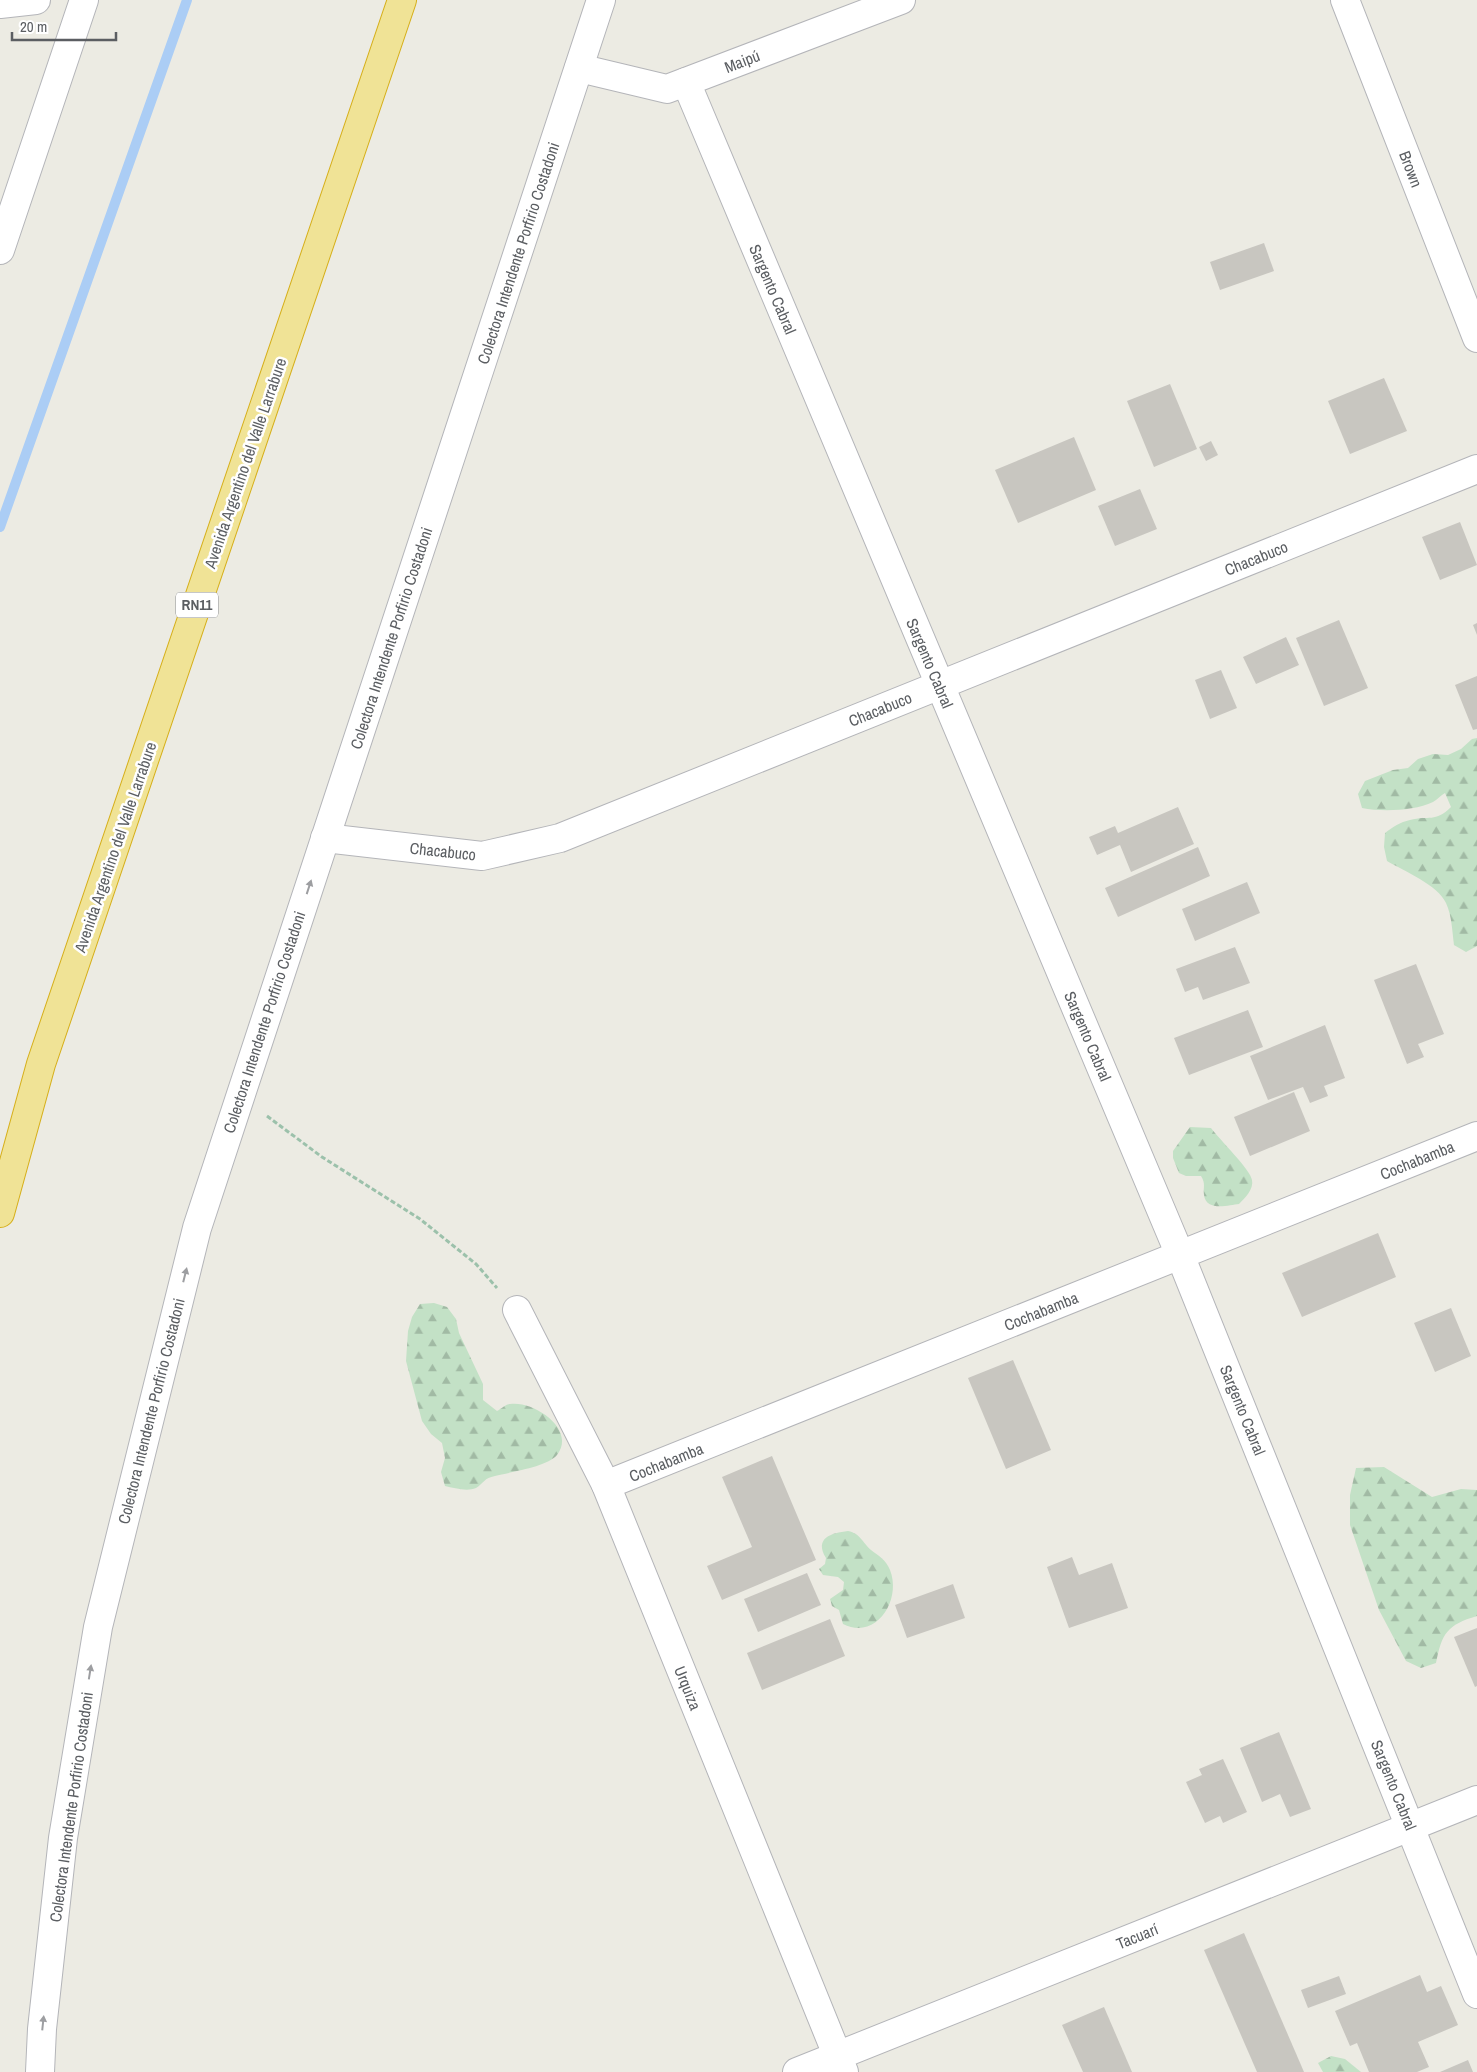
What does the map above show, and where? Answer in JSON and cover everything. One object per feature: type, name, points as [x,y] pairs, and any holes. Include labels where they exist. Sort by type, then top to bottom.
[{"type":"highway","name":"Avenida Argentino del Valle Larrabure","points":[[0,1213],[41,1064],[402,0]]},
{"type":"street","points":[[0,4],[36,0]]},
{"type":"street","points":[[0,250],[84,0]]},
{"type":"street","name":"Colectora Intendente Porfirio Costadoni","points":[[40,2072],[42,2029],[63,1838],[98,1627],[197,1228],[601,0]]},
{"type":"street","name":"Maipú","points":[[579,68],[667,89],[901,0]]},
{"type":"street","name":"Brown","points":[[1345,0],[1477,338]]},
{"type":"street","name":"Sargento Cabral","points":[[686,82],[1180,1255],[1477,1994]]},
{"type":"street","name":"Chacabuco","points":[[325,838],[482,856],[560,838],[1477,469]]},
{"type":"street","name":"Cochabamba","points":[[606,1486],[1477,1136]]},
{"type":"street","name":"Urquiza","points":[[517,1310],[606,1486],[841,2064]]},
{"type":"street","name":"Tacuarí","points":[[797,2072],[841,2064],[1477,1800]]},
{"type":"path","points":[[240,1096],[322,1156],[420,1219],[476,1264],[517,1310]]},
{"type":"green space","points":[[1477,738],[1477,946],[1466,952],[1454,945],[1450,913],[1442,896],[1428,884],[1387,861],[1384,847],[1385,833],[1397,825],[1410,820],[1436,817],[1451,807],[1445,793],[1425,805],[1407,809],[1388,810],[1362,808],[1358,794],[1365,781],[1393,770],[1408,768],[1418,759],[1433,754],[1448,755],[1461,749],[1472,739]]},
{"type":"green space","points":[[1190,1127],[1211,1128],[1250,1175],[1252,1187],[1239,1204],[1213,1206],[1209,1204],[1204,1195],[1204,1183],[1201,1176],[1186,1176],[1179,1173],[1173,1158],[1173,1151]]},
{"type":"green space","points":[[434,1303],[447,1307],[456,1319],[459,1333],[483,1384],[483,1400],[497,1411],[510,1404],[530,1407],[550,1418],[557,1426],[562,1445],[557,1455],[552,1459],[537,1466],[491,1477],[476,1488],[469,1490],[445,1486],[441,1472],[445,1458],[442,1443],[431,1434],[422,1421],[406,1361],[408,1331],[412,1317],[420,1304]]},
{"type":"green space","points":[[1384,1467],[1432,1497],[1461,1489],[1477,1490],[1477,1616],[1452,1627],[1444,1637],[1436,1663],[1421,1668],[1406,1661],[1379,1610],[1350,1525],[1350,1495],[1356,1468]]},
{"type":"green space","points":[[848,1531],[859,1536],[884,1561],[890,1570],[893,1582],[889,1605],[883,1615],[876,1622],[866,1627],[855,1628],[843,1624],[839,1610],[832,1606],[830,1599],[843,1590],[844,1582],[838,1577],[823,1575],[819,1569],[825,1564],[826,1558],[822,1546],[823,1541],[830,1535]]},
{"type":"green space","points":[[1331,2056],[1345,2059],[1361,2072],[1323,2072],[1318,2063]]},
{"type":"building","points":[[1264,243],[1274,271],[1220,290],[1210,262]]},
{"type":"building","points":[[1384,378],[1407,431],[1350,454],[1328,401]]},
{"type":"building","points":[[1170,384],[1197,449],[1154,467],[1127,401]]},
{"type":"building","points":[[1074,437],[1096,490],[1018,523],[995,470]]},
{"type":"building","points":[[1211,441],[1218,455],[1206,461],[1199,447]]},
{"type":"building","points":[[1140,489],[1157,529],[1115,546],[1098,506]]},
{"type":"building","points":[[1460,522],[1477,565],[1440,580],[1422,537]]},
{"type":"building","points":[[1339,620],[1368,688],[1324,706],[1296,638]]},
{"type":"building","points":[[1477,623],[1477,635],[1473,625]]},
{"type":"building","points":[[1286,637],[1299,665],[1256,684],[1243,657]]},
{"type":"building","points":[[1221,670],[1237,708],[1210,719],[1195,680]]},
{"type":"building","points":[[1477,676],[1477,729],[1473,730],[1455,685]]},
{"type":"building","points":[[1178,807],[1194,844],[1131,872],[1120,845],[1097,855],[1089,837],[1115,826],[1118,833]]},
{"type":"building","points":[[1198,847],[1210,876],[1118,917],[1105,888]]},
{"type":"building","points":[[1247,882],[1260,913],[1195,941],[1182,909]]},
{"type":"building","points":[[1235,947],[1250,983],[1203,1000],[1198,987],[1185,992],[1176,969]]},
{"type":"building","points":[[1416,964],[1444,1034],[1418,1044],[1424,1057],[1407,1064],[1374,980]]},
{"type":"building","points":[[1248,1010],[1263,1047],[1189,1075],[1174,1038]]},
{"type":"building","points":[[1325,1025],[1345,1078],[1324,1086],[1328,1096],[1310,1103],[1303,1087],[1268,1100],[1250,1056]]},
{"type":"building","points":[[1294,1092],[1310,1131],[1250,1156],[1234,1117]]},
{"type":"building","points":[[1378,1233],[1396,1277],[1302,1317],[1282,1273]]},
{"type":"building","points":[[1451,1308],[1471,1356],[1435,1372],[1414,1323]]},
{"type":"building","points":[[1013,1360],[1051,1450],[1006,1469],[968,1378]]},
{"type":"building","points":[[772,1456],[816,1560],[722,1600],[707,1566],[752,1547],[722,1477]]},
{"type":"building","points":[[1072,1557],[1079,1575],[1112,1563],[1128,1608],[1069,1628],[1047,1567]]},
{"type":"building","points":[[807,1573],[821,1605],[758,1632],[744,1599]]},
{"type":"building","points":[[953,1584],[965,1618],[907,1638],[895,1605]]},
{"type":"building","points":[[830,1619],[845,1656],[762,1690],[747,1653]]},
{"type":"building","points":[[1477,1628],[1477,1686],[1475,1687],[1454,1637]]},
{"type":"building","points":[[1279,1732],[1311,1809],[1290,1817],[1280,1794],[1262,1802],[1240,1748]]},
{"type":"building","points":[[1223,1759],[1247,1812],[1223,1823],[1220,1816],[1205,1823],[1186,1782],[1202,1775],[1199,1769]]},
{"type":"building","points":[[1244,1933],[1304,2072],[1257,2072],[1204,1950]]},
{"type":"building","points":[[1420,1975],[1427,1992],[1441,1986],[1458,2025],[1418,2042],[1429,2067],[1417,2072],[1369,2072],[1357,2043],[1350,2046],[1335,2011]]},
{"type":"building","points":[[1339,1976],[1346,1994],[1308,2008],[1301,1990]]},
{"type":"building","points":[[1104,2007],[1132,2072],[1083,2072],[1062,2025]]},
{"type":"building","points":[[1468,2060],[1473,2072],[1440,2072]]},
{"type":"waterway","points":[[0,527],[187,0]]}]
